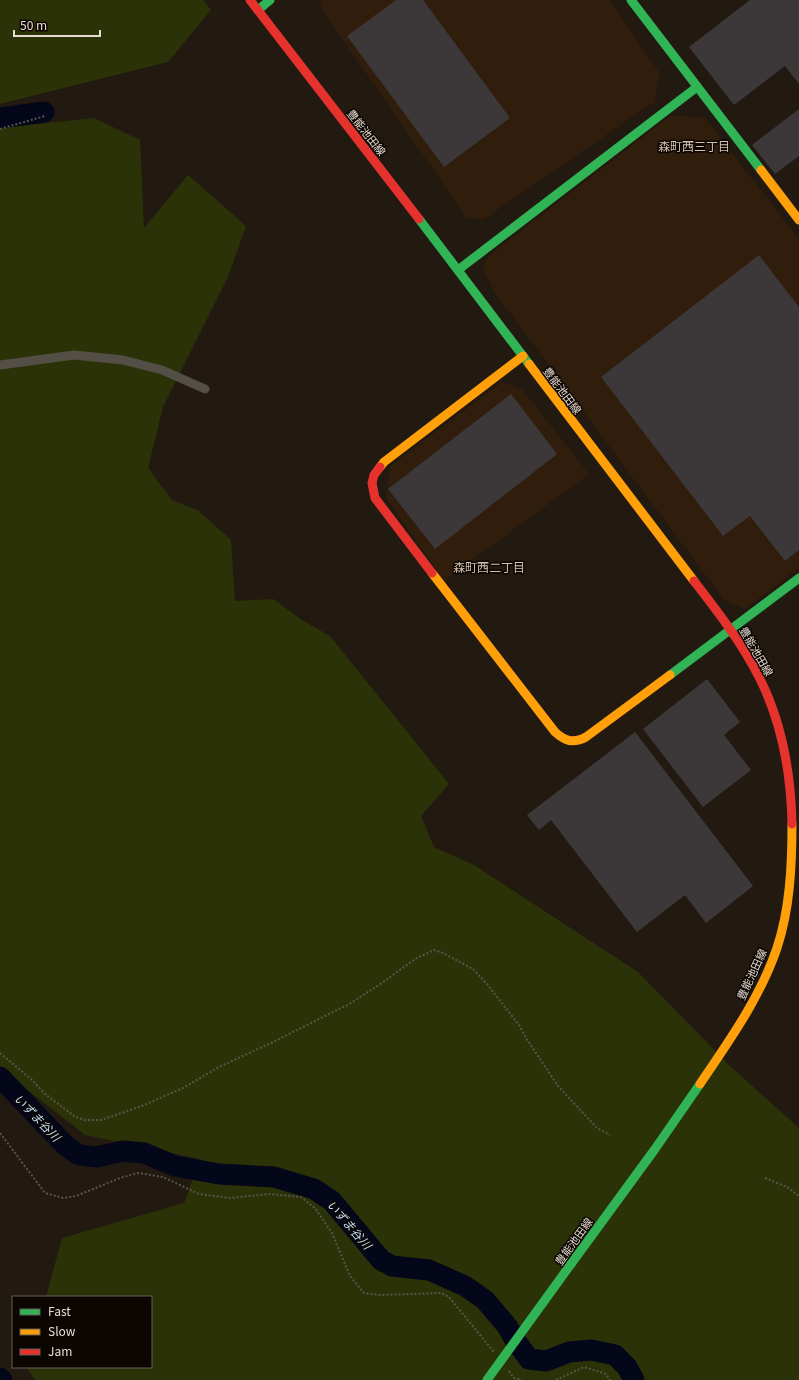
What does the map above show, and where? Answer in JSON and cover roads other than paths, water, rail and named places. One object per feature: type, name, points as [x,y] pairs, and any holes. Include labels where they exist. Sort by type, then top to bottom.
[{"type":"main road","name":"豊能池田線","points":[[250,0],[458,270],[731,630],[751,661],[769,697],[779,728],[792,787],[795,832],[794,869],[788,908],[777,947],[760,986],[736,1031],[689,1102],[487,1380]]},
{"type":"main road","points":[[258,10],[270,0]]},
{"type":"main road","points":[[631,0],[799,220]]},
{"type":"main road","points":[[458,270],[697,87]]},
{"type":"main road","points":[[522,356],[384,462],[373,475],[371,482],[375,498],[555,732],[562,738],[570,742],[580,741],[591,734],[799,578]]},
{"type":"street","points":[[0,365],[74,355],[123,360],[162,370],[205,389]]},
{"type":"waterway","points":[[0,118],[44,112]]},
{"type":"waterway","name":"いずま谷川","points":[[0,1077],[65,1145],[79,1155],[97,1157],[123,1151],[144,1153],[175,1166],[219,1174],[274,1177],[314,1189],[332,1201],[381,1260],[392,1266],[429,1270],[465,1286],[485,1300],[507,1326],[529,1359],[546,1361],[569,1352],[591,1350],[615,1355],[627,1367],[634,1380]]},
{"type":"district","name":"森町西三丁目","points":[[694,145]]},
{"type":"district","name":"森町西二丁目","points":[[489,566]]}]
